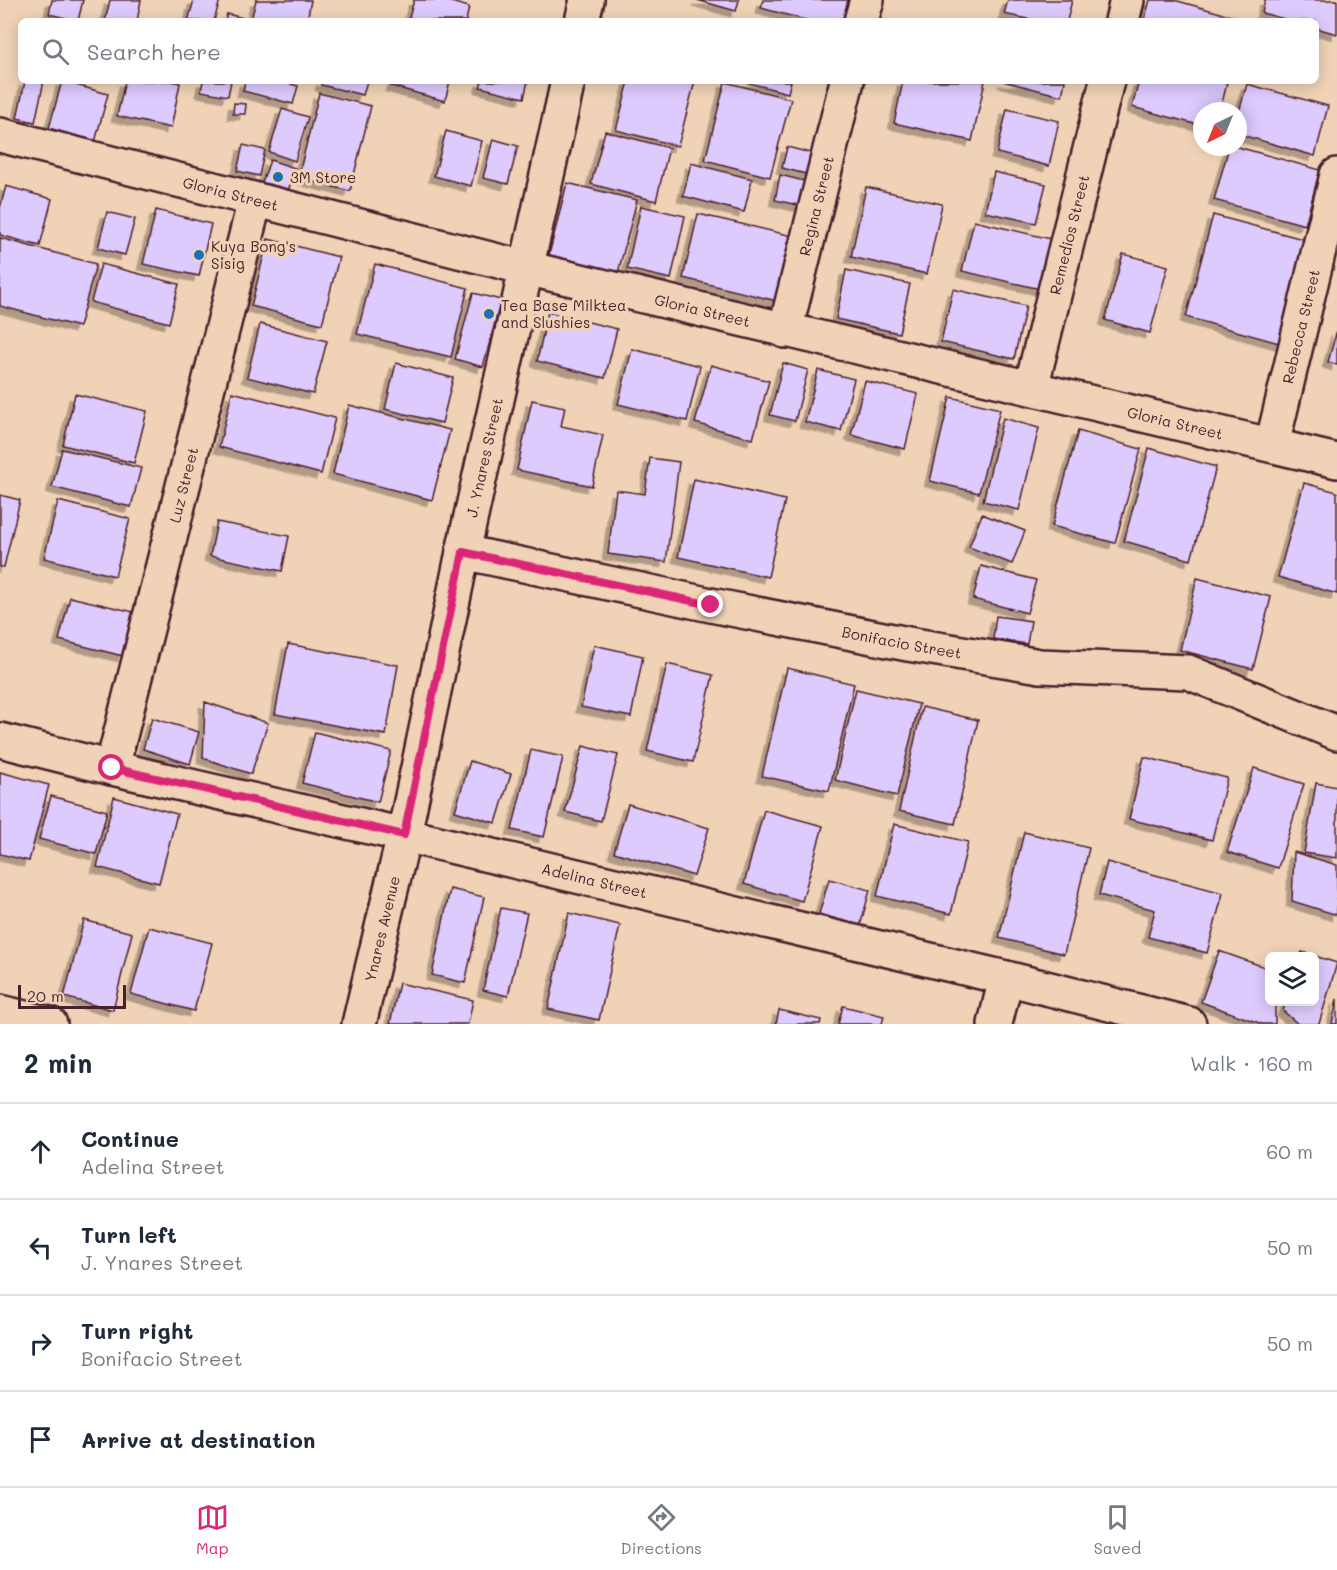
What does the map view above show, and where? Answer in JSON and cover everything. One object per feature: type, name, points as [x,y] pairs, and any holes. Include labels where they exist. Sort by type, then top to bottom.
[{"type":"street","points":[[583,18],[586,0]]},
{"type":"street","points":[[862,18],[867,0]]},
{"type":"street","points":[[1123,18],[1127,0]]},
{"type":"street","name":"J. Ynares Street","points":[[404,835],[463,552],[567,84]]},
{"type":"street","name":"Regina Street","points":[[785,331],[846,84]]},
{"type":"street","name":"Remedios Street","points":[[1030,388],[1106,84]]},
{"type":"street","name":"Gloria Street","points":[[0,135],[526,268],[1337,461]]},
{"type":"street","name":"Rebecca Street","points":[[1272,445],[1337,175]]},
{"type":"street","name":"Luz Street","points":[[112,768],[255,200]]},
{"type":"street","name":"Bonifacio Street","points":[[463,552],[722,608],[952,652],[1040,666],[1188,672],[1337,733]]},
{"type":"street","name":"Adelina Street","points":[[0,740],[1006,978],[1189,1024]]},
{"type":"street","name":"Ynares Avenue","points":[[359,1024],[404,835]]},
{"type":"street","points":[[995,1024],[1006,978]]},
{"type":"street","points":[[0,1012],[50,1024]]},
{"type":"building","points":[[52,0],[83,0],[79,18],[49,14]]},
{"type":"building","points":[[110,0],[141,0],[138,18],[106,18]]},
{"type":"building","points":[[194,0],[220,0],[215,18],[189,18]]},
{"type":"building","points":[[256,0],[311,0],[308,18],[252,18]]},
{"type":"building","points":[[414,0],[444,0],[469,7],[467,18],[409,18]]},
{"type":"building","points":[[697,0],[739,0],[736,11]]},
{"type":"building","points":[[763,0],[852,0],[847,18],[798,18],[761,8]]},
{"type":"building","points":[[1008,0],[1072,0],[1068,18],[1023,18],[1004,14]]},
{"type":"building","points":[[1150,0],[1174,0],[1238,18],[1145,18]]},
{"type":"building","points":[[1265,0],[1337,0],[1337,34],[1319,29],[1319,18],[1281,18],[1262,13]]},
{"type":"building","points":[[227,14],[243,18],[226,18]]},
{"type":"building","points":[[24,84],[43,84],[35,122],[17,118]]},
{"type":"building","points":[[61,84],[73,84],[108,94],[95,142],[49,128]]},
{"type":"building","points":[[124,84],[180,84],[171,128],[117,116]]},
{"type":"building","points":[[202,84],[230,84],[228,96],[201,91]]},
{"type":"building","points":[[244,84],[298,86],[293,104],[243,91]]},
{"type":"building","points":[[321,84],[366,84],[363,95]]},
{"type":"building","points":[[392,84],[449,84],[445,101],[391,86]]},
{"type":"building","points":[[481,84],[527,84],[524,98],[480,87]]},
{"type":"building","points":[[628,84],[694,84],[678,146],[616,130]]},
{"type":"building","points":[[724,84],[733,84],[791,99],[770,177],[705,160]]},
{"type":"building","points":[[753,84],[790,84],[788,93]]},
{"type":"building","points":[[902,84],[984,84],[972,141],[894,123]]},
{"type":"building","points":[[1015,84],[1064,84],[1062,96]]},
{"type":"building","points":[[1138,84],[1227,84],[1222,102],[1193,102],[1193,124],[1132,107]]},
{"type":"building","points":[[1247,84],[1328,106],[1315,156],[1247,137],[1247,102],[1242,102]]},
{"type":"building","points":[[319,93],[371,106],[350,191],[298,178]]},
{"type":"building","points":[[234,103],[246,104],[245,114],[233,114]]},
{"type":"building","points":[[282,109],[308,117],[295,161],[269,152]]},
{"type":"building","points":[[1007,109],[1059,121],[1049,166],[997,153]]},
{"type":"building","points":[[446,131],[482,141],[471,186],[434,176]]},
{"type":"building","points":[[605,131],[669,148],[656,201],[591,184]]},
{"type":"building","points":[[493,139],[518,146],[508,184],[483,178]]},
{"type":"building","points":[[243,145],[265,150],[259,176],[237,171]]},
{"type":"building","points":[[787,147],[815,154],[810,175],[782,168]]},
{"type":"building","points":[[1247,150],[1320,170],[1305,225],[1214,200],[1226,156],[1247,156]]},
{"type":"building","name":"3M Store","points":[[270,160],[295,168],[287,195],[261,186]]},
{"type":"building","points":[[691,163],[752,179],[744,212],[683,196]]},
{"type":"building","points":[[994,172],[1046,184],[1036,223],[985,212]]},
{"type":"building","points":[[780,175],[808,182],[802,206],[775,200]]},
{"type":"building","points":[[567,183],[637,200],[618,273],[549,255]]},
{"type":"building","points":[[6,186],[52,199],[40,246],[0,235],[0,208]]},
{"type":"building","points":[[866,187],[942,204],[927,274],[851,257]]},
{"type":"building","points":[[641,206],[685,216],[671,279],[627,269]]},
{"type":"building","points":[[156,210],[211,224],[199,276],[143,264]]},
{"type":"building","points":[[107,212],[135,219],[125,255],[98,248]]},
{"type":"building","points":[[698,214],[797,237],[781,302],[683,278]]},
{"type":"building","points":[[1213,215],[1314,242],[1286,345],[1186,317]]},
{"type":"building","points":[[974,221],[1051,239],[1040,289],[962,271]]},
{"type":"building","points":[[0,238],[96,264],[79,327],[0,306]]},
{"type":"building","points":[[268,239],[339,257],[322,324],[251,306]]},
{"type":"building","points":[[1123,254],[1168,266],[1150,333],[1105,320]]},
{"type":"building","points":[[101,264],[179,284],[169,323],[91,302]]},
{"type":"building","points":[[375,264],[468,288],[451,357],[357,334]]},
{"type":"building","points":[[846,270],[910,284],[899,333],[836,319]]},
{"type":"building","points":[[953,289],[1026,306],[1014,359],[941,342]]},
{"type":"building","points":[[473,293],[501,300],[483,367],[455,359]]},
{"type":"building","points":[[548,312],[617,329],[605,378],[537,361]]},
{"type":"building","points":[[260,324],[327,341],[313,394],[247,377]]},
{"type":"building","points":[[1337,330],[1337,365],[1328,362]]},
{"type":"building","points":[[632,349],[700,366],[687,421],[618,404]]},
{"type":"building","points":[[396,363],[453,378],[442,423],[385,409]]},
{"type":"building","points":[[783,363],[808,370],[795,421],[770,415]]},
{"type":"building","points":[[711,365],[769,381],[753,439],[695,423]]},
{"type":"building","points":[[818,370],[854,379],[841,431],[805,422]]},
{"type":"building","points":[[865,381],[918,394],[905,449],[851,435]]},
{"type":"building","points":[[232,392],[335,418],[321,474],[219,447]]},
{"type":"building","points":[[75,394],[147,411],[134,463],[63,445]]},
{"type":"building","points":[[950,397],[1000,409],[979,493],[930,481]]},
{"type":"building","points":[[532,400],[565,407],[561,426],[603,435],[592,486],[517,470]]},
{"type":"building","points":[[349,405],[450,430],[432,500],[333,474]]},
{"type":"building","points":[[1003,418],[1039,428],[1019,510],[983,501]]},
{"type":"building","points":[[1078,431],[1141,449],[1115,543],[1052,526]]},
{"type":"building","points":[[1149,448],[1216,467],[1191,560],[1124,541]]},
{"type":"building","points":[[62,449],[141,468],[131,507],[52,487]]},
{"type":"building","points":[[650,458],[679,462],[666,562],[608,554],[616,490],[645,494]]},
{"type":"building","points":[[694,479],[785,500],[768,577],[678,557]]},
{"type":"building","points":[[1304,483],[1337,492],[1337,594],[1278,577]]},
{"type":"building","points":[[0,495],[20,500],[4,567],[0,567]]},
{"type":"building","points":[[58,501],[130,519],[115,576],[44,558]]},
{"type":"building","points":[[982,514],[1025,531],[1012,564],[969,547]]},
{"type":"building","points":[[217,522],[289,536],[282,571],[210,556]]},
{"type":"building","points":[[981,566],[1036,580],[1027,613],[973,599]]},
{"type":"building","points":[[1197,578],[1271,597],[1253,669],[1180,650]]},
{"type":"building","points":[[70,597],[134,612],[123,656],[59,640]]},
{"type":"building","points":[[996,616],[1031,621],[1027,644],[993,639]]},
{"type":"building","points":[[288,644],[398,665],[386,735],[275,714]]},
{"type":"building","points":[[594,645],[643,656],[631,717],[581,707]]},
{"type":"building","points":[[667,664],[713,675],[693,762],[647,751]]},
{"type":"building","points":[[787,668],[854,684],[829,791],[762,776]]},
{"type":"building","points":[[856,689],[919,704],[897,796],[835,780]]},
{"type":"building","points":[[205,702],[268,723],[251,774],[203,758]]},
{"type":"building","points":[[922,707],[978,720],[955,824],[899,811]]},
{"type":"building","points":[[152,718],[199,732],[190,764],[143,749]]},
{"type":"building","points":[[315,732],[391,751],[378,802],[302,783]]},
{"type":"building","points":[[583,746],[618,755],[601,821],[565,812]]},
{"type":"building","points":[[531,750],[563,757],[544,837],[512,830]]},
{"type":"building","points":[[1144,757],[1227,778],[1212,840],[1129,819]]},
{"type":"building","points":[[470,761],[511,774],[496,823],[455,811]]},
{"type":"building","points":[[1254,768],[1304,784],[1278,868],[1227,852]]},
{"type":"building","points":[[0,772],[49,785],[29,861],[0,854]]},
{"type":"building","points":[[1316,783],[1337,787],[1337,858],[1304,853]]},
{"type":"building","points":[[51,796],[107,811],[96,854],[39,839]]},
{"type":"building","points":[[114,797],[177,814],[159,883],[97,867]]},
{"type":"building","points":[[628,804],[709,828],[694,876],[614,852]]},
{"type":"building","points":[[764,810],[823,826],[802,901],[744,884]]},
{"type":"building","points":[[894,824],[968,842],[951,914],[877,896]]},
{"type":"building","points":[[1024,832],[1089,848],[1064,954],[999,938]]},
{"type":"building","points":[[1294,852],[1337,865],[1337,915],[1292,901]]},
{"type":"building","points":[[1107,862],[1223,893],[1207,953],[1148,937],[1155,910],[1099,895]]},
{"type":"building","points":[[829,879],[870,890],[860,926],[819,914]]},
{"type":"building","points":[[450,889],[484,897],[465,983],[432,975]]},
{"type":"building","points":[[501,908],[527,913],[508,996],[483,990]]},
{"type":"building","points":[[569,913],[620,925],[599,1020],[548,1009]]},
{"type":"building","points":[[84,920],[132,933],[113,1010],[64,997]]},
{"type":"building","points":[[149,927],[212,943],[194,1011],[131,994]]},
{"type":"building","points":[[1219,951],[1265,967],[1265,1006],[1275,1006],[1275,1024],[1262,1024],[1201,1002]]},
{"type":"building","points":[[1319,957],[1337,963],[1319,1024],[1298,1024],[1283,1011],[1285,1006],[1319,1006]]},
{"type":"building","points":[[399,983],[473,1000],[468,1024],[390,1024]]},
{"type":"building","points":[[1337,999],[1337,1024],[1332,1024]]},
{"type":"building","points":[[843,1006],[884,1016],[882,1024],[838,1024]]},
{"type":"building","points":[[779,1010],[821,1020],[820,1024],[776,1024]]},
{"type":"place","name":"3M Store","points":[[278,177]]},
{"type":"place","name":"Kuya Bong's Sisig","points":[[199,255]]},
{"type":"place","name":"Tea Base Milktea and Slushies","points":[[489,314]]},
{"type":"route","points":[[112,768],[404,835],[463,552],[711,605]]}]
